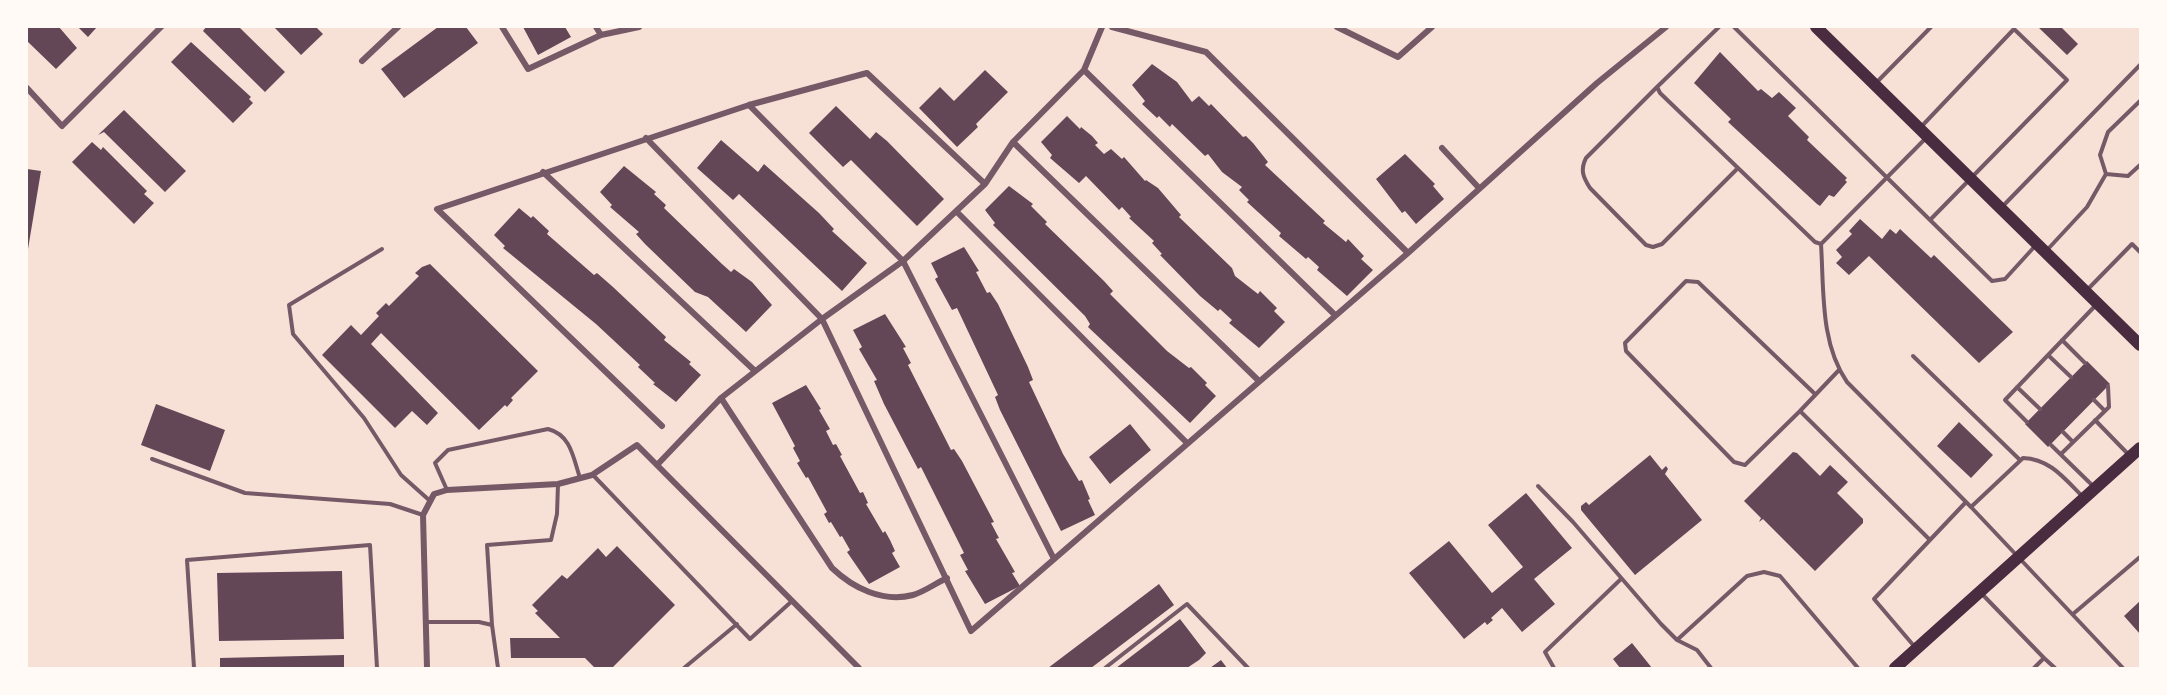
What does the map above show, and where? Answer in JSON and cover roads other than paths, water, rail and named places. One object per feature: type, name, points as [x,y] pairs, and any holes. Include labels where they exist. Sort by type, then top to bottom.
[{"type":"main road","points":[[1816,27],[2041,248],[2138,338]]},
{"type":"main road","points":[[1895,668],[2140,448]]},
{"type":"street","points":[[27,88],[62,126],[161,27]]},
{"type":"street","points":[[362,61],[398,27]]},
{"type":"street","points":[[502,27],[528,69],[601,35],[639,27]]},
{"type":"street","points":[[596,27],[601,35]]},
{"type":"street","points":[[657,465],[721,398],[822,319],[903,261],[957,212],[985,184],[1013,142],[1084,70],[1102,27]]},
{"type":"street","points":[[1112,27],[1206,52],[1408,253]]},
{"type":"street","points":[[1337,27],[1398,57],[1432,27]]},
{"type":"street","points":[[646,138],[822,319],[971,630],[1408,253],[1597,83],[1666,27]]},
{"type":"street","points":[[1084,70],[1335,315]]},
{"type":"street","points":[[662,426],[437,209],[748,105],[867,73],[985,184]]},
{"type":"street","points":[[748,105],[903,261],[1054,559]]},
{"type":"street","points":[[1013,142],[1259,381]]},
{"type":"street","points":[[1442,148],[1479,188]]},
{"type":"street","points":[[543,172],[754,371]]},
{"type":"street","points":[[957,212],[1187,443]]},
{"type":"street","points":[[721,398],[832,568],[847,582],[866,591],[893,598],[914,595],[946,578]]},
{"type":"street","points":[[427,668],[423,515],[434,494],[447,490],[558,484],[580,479],[592,475],[637,445],[859,668]]},
{"type":"lane","points":[[1719,27],[1586,158],[1582,165],[1583,176],[1590,188],[1646,245],[1653,247],[1662,244],[1738,168]]},
{"type":"lane","points":[[1734,27],[1992,281],[2006,279],[2087,207],[2106,174],[2100,155],[2108,132],[2140,101]]},
{"type":"lane","points":[[1874,84],[1931,27]]},
{"type":"lane","points":[[1930,220],[1972,180],[2067,80],[2014,29],[1887,177],[1821,244],[1828,338],[1834,364],[1847,382],[1971,507],[2123,668]]},
{"type":"lane","points":[[2001,208],[2140,65]]},
{"type":"lane","points":[[1657,87],[1660,93],[1815,242],[1821,244]]},
{"type":"lane","points":[[2106,174],[2128,176],[2140,165]]},
{"type":"lane","points":[[2086,291],[2132,244],[2140,252]]},
{"type":"lane","points":[[382,249],[289,305],[293,334],[364,418],[401,476],[429,500]]},
{"type":"lane","points":[[1815,394],[1698,282],[1686,281],[1625,343],[1626,351],[1734,462],[1741,465],[1745,465],[1839,370]]},
{"type":"lane","points":[[2027,422],[2005,400],[2098,303]]},
{"type":"lane","points":[[2062,340],[2085,363]]},
{"type":"lane","points":[[2048,355],[2071,378]]},
{"type":"lane","points":[[1913,356],[2020,460]]},
{"type":"lane","points":[[2061,454],[2109,407],[2108,386]]},
{"type":"lane","points":[[2017,387],[2040,409]]},
{"type":"lane","points":[[2094,400],[2105,411]]},
{"type":"lane","points":[[1800,411],[1929,539]]},
{"type":"lane","points":[[2095,420],[2130,457]]},
{"type":"lane","points":[[447,490],[435,463],[448,450],[548,429],[559,432],[568,441],[580,479]]},
{"type":"lane","points":[[2063,432],[2073,442]]},
{"type":"lane","points":[[2051,445],[2096,489]]},
{"type":"lane","points":[[152,459],[245,493],[390,504],[423,515]]},
{"type":"lane","points":[[1971,507],[2020,460],[2034,459],[2049,464],[2084,499]]},
{"type":"lane","points":[[592,475],[750,639],[792,601]]},
{"type":"lane","points":[[498,668],[492,625],[487,545],[552,540],[558,484]]},
{"type":"lane","points":[[1538,486],[1573,522],[1677,640],[1697,650],[1711,668]]},
{"type":"lane","points":[[1916,649],[1874,599],[1966,502]]},
{"type":"lane","points":[[194,668],[187,560],[370,545],[377,668]]},
{"type":"lane","points":[[2073,614],[2140,557]]},
{"type":"lane","points":[[1677,640],[1747,576],[1764,572],[1780,576],[1858,668]]},
{"type":"lane","points":[[1554,668],[1545,652],[1621,579]]},
{"type":"lane","points":[[1980,593],[2055,668]]},
{"type":"lane","points":[[1105,668],[1187,604],[1248,668]]},
{"type":"lane","points":[[425,622],[479,622],[492,625]]},
{"type":"lane","points":[[684,668],[737,624]]},
{"type":"lane","points":[[2034,668],[2044,658]]}]
